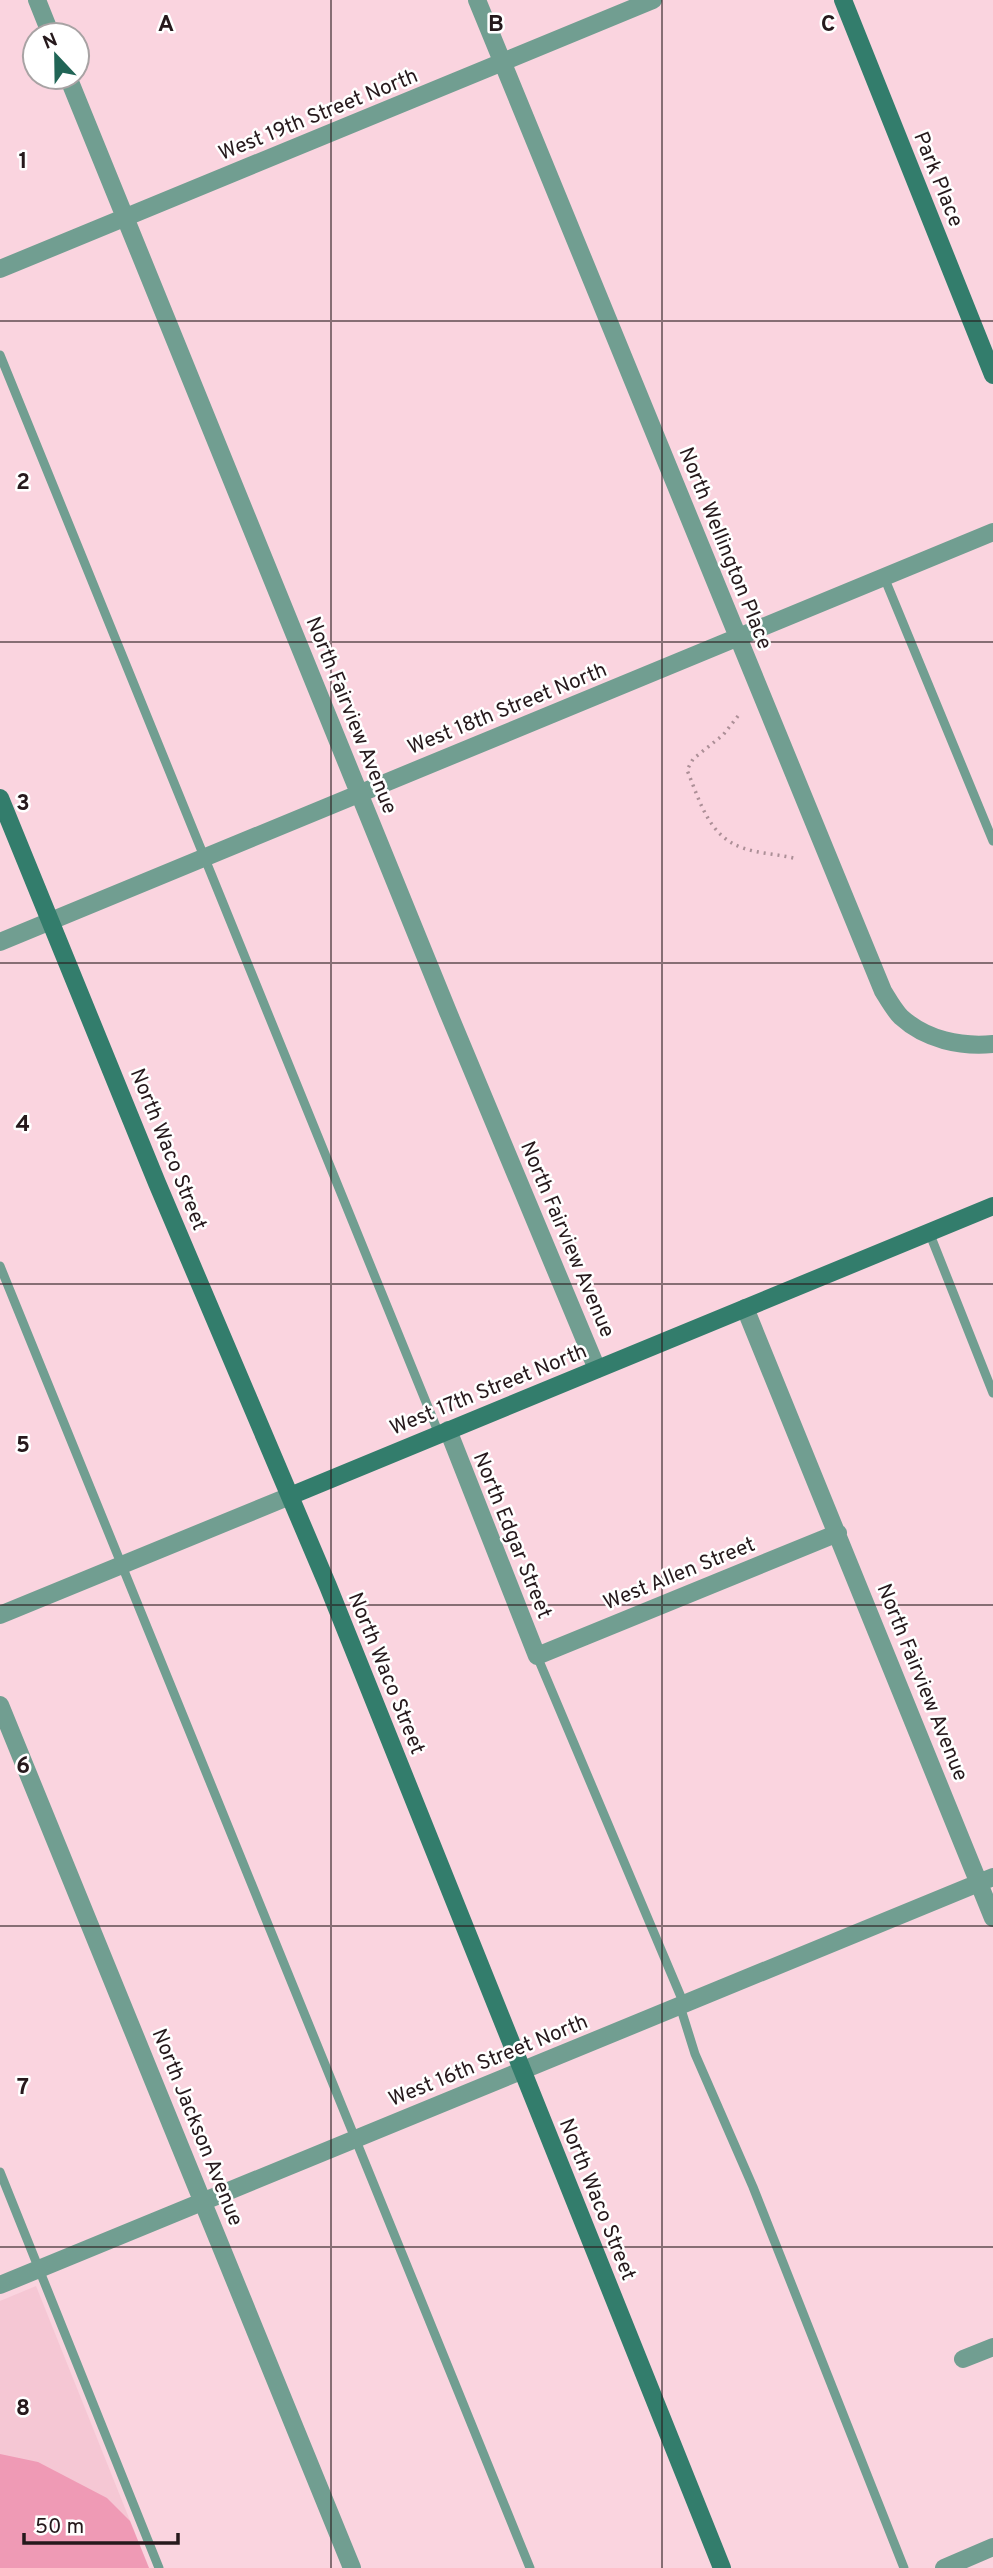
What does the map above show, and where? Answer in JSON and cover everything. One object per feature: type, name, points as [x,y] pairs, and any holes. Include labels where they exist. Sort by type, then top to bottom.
[{"type":"street","points":[[37,0],[45,21]]},
{"type":"street","name":"North Wellington Place","points":[[477,0],[883,990],[900,1017],[922,1032],[948,1042],[993,1044]]},
{"type":"street","name":"Park Place","points":[[843,0],[993,375]]},
{"type":"street","name":"West 19th Street North","points":[[0,269],[650,1]]},
{"type":"street","name":"North Fairview Avenue","points":[[74,91],[597,1369]]},
{"type":"street","name":"West 18th Street North","points":[[0,942],[993,532]]},
{"type":"street","name":"North Waco Street","points":[[0,798],[290,1496],[722,2568]]},
{"type":"street","name":"West 17th Street North","points":[[0,1615],[993,1206]]},
{"type":"street","name":"North Fairview Avenue","points":[[745,1308],[986,1880],[993,1918]]},
{"type":"street","name":"North Edgar Street","points":[[443,1432],[537,1656]]},
{"type":"street","name":"West Allen Street","points":[[537,1656],[838,1533]]},
{"type":"street","name":"North Jackson Avenue","points":[[0,1705],[352,2568]]},
{"type":"street","name":"West 16th Street North","points":[[0,2285],[986,1880]]},
{"type":"street","points":[[963,2359],[993,2347]]},
{"type":"street","points":[[944,2568],[993,2547]]},
{"type":"lane","points":[[0,355],[204,858],[443,1432]]},
{"type":"lane","points":[[884,577],[993,841]]},
{"type":"lane","points":[[929,1232],[993,1393]]},
{"type":"lane","points":[[0,1266],[530,2568]]},
{"type":"lane","points":[[537,1656],[682,2005],[695,2054],[743,2163],[904,2568]]},
{"type":"lane","points":[[0,2172],[159,2568]]},
{"type":"path","points":[[738,716],[723,735],[693,759],[687,770],[711,825],[724,839],[744,849],[797,859]]},
{"type":"shaded area","points":[[36,2286],[149,2568],[0,2568],[0,2301]]},
{"type":"shaded area","points":[[0,2454],[38,2462],[107,2498],[130,2521],[149,2568],[0,2568]]}]
